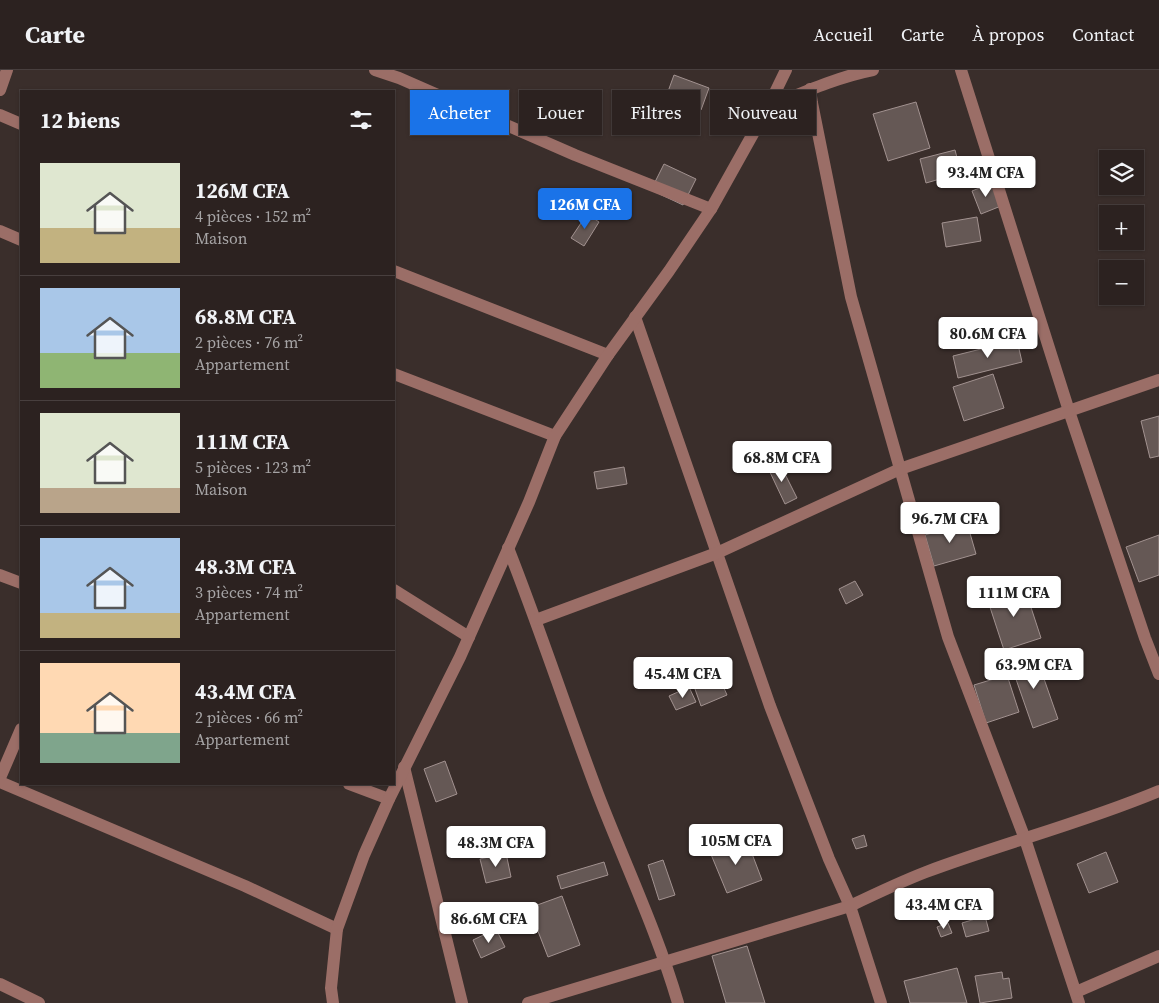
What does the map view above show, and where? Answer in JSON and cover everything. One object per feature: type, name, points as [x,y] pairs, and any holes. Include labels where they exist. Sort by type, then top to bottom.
[{"type":"street","points":[[0,90],[7,70]]},
{"type":"street","points":[[375,70],[399,78],[575,155],[711,209]]},
{"type":"street","points":[[776,90],[786,70]]},
{"type":"street","points":[[834,70],[849,76]]},
{"type":"street","points":[[873,70],[810,89],[851,297],[948,638],[1025,839],[1078,997],[1159,956]]},
{"type":"street","points":[[962,70],[1069,411],[1145,638],[1159,674]]},
{"type":"street","points":[[0,115],[20,124]]},
{"type":"street","points":[[333,1003],[331,988],[337,929],[364,855],[404,767],[469,637],[555,436],[608,355],[711,209],[752,135]]},
{"type":"street","points":[[0,231],[20,240]]},
{"type":"street","points":[[395,271],[608,355]]},
{"type":"street","points":[[635,317],[770,706],[829,859],[850,906],[881,1003]]},
{"type":"street","points":[[395,374],[555,436]]},
{"type":"street","points":[[536,620],[717,553],[900,469],[1159,380]]},
{"type":"street","points":[[508,548],[536,620],[598,794],[666,963],[678,1003]]},
{"type":"street","points":[[0,575],[20,583]]},
{"type":"street","points":[[395,591],[469,637]]},
{"type":"street","points":[[0,778],[20,732]]},
{"type":"street","points":[[404,767],[462,1003]]},
{"type":"street","points":[[0,782],[245,886],[337,929]]},
{"type":"street","points":[[352,785],[389,799]]},
{"type":"street","points":[[528,1003],[666,963],[850,906],[892,886],[928,872],[1116,809],[1159,791]]},
{"type":"street","points":[[0,984],[39,1003]]},
{"type":"building","points":[[674,75],[709,88],[701,110],[700,90],[669,90]]},
{"type":"building","points":[[916,102],[930,148],[888,161],[873,114]]},
{"type":"building","points":[[955,150],[961,173],[926,183],[920,159]]},
{"type":"building","points":[[664,164],[696,179],[683,205],[651,190]]},
{"type":"building","points":[[992,183],[1001,206],[981,214],[972,191]]},
{"type":"building","points":[[587,214],[599,222],[584,246],[571,238]]},
{"type":"building","points":[[977,217],[981,241],[946,247],[942,223]]},
{"type":"building","points":[[1017,340],[1022,362],[958,378],[953,356]]},
{"type":"building","points":[[993,374],[1004,408],[964,421],[953,387]]},
{"type":"building","points":[[1159,416],[1159,456],[1150,458],[1141,421]]},
{"type":"building","points":[[779,462],[797,498],[785,504],[768,468]]},
{"type":"building","points":[[624,467],[627,484],[597,489],[594,472]]},
{"type":"building","points":[[967,523],[976,554],[934,566],[925,535]]},
{"type":"building","points":[[1159,535],[1159,575],[1139,582],[1126,547]]},
{"type":"building","points":[[855,581],[863,595],[846,604],[839,589]]},
{"type":"building","points":[[1024,586],[1041,638],[1004,650],[987,598]]},
{"type":"building","points":[[1035,653],[1058,719],[1033,728],[1010,662]]},
{"type":"building","points":[[1007,675],[1019,712],[986,723],[974,685]]},
{"type":"building","points":[[720,679],[727,695],[701,706],[695,689]]},
{"type":"building","points":[[689,687],[696,702],[676,710],[669,696]]},
{"type":"building","points":[[445,761],[457,794],[436,802],[424,769]]},
{"type":"building","points":[[864,835],[867,846],[856,849],[852,839]]},
{"type":"building","points":[[746,838],[762,880],[727,893],[710,852]]},
{"type":"building","points":[[1106,852],[1118,882],[1089,893],[1077,864]]},
{"type":"building","points":[[506,853],[511,877],[486,883],[480,859]]},
{"type":"building","points":[[663,860],[675,895],[659,900],[648,865]]},
{"type":"building","points":[[604,862],[608,875],[561,889],[557,876]]},
{"type":"building","points":[[562,896],[580,945],[548,957],[529,908]]},
{"type":"building","points":[[985,916],[989,931],[966,937],[962,923]]},
{"type":"building","points":[[948,923],[952,933],[941,937],[937,927]]},
{"type":"building","points":[[496,929],[505,947],[481,958],[473,940]]},
{"type":"building","points":[[747,946],[765,1003],[726,1003],[712,956]]},
{"type":"building","points":[[957,968],[967,1003],[910,1003],[904,981]]},
{"type":"building","points":[[1002,972],[1003,979],[1009,978],[1012,998],[980,1003],[975,976]]}]
